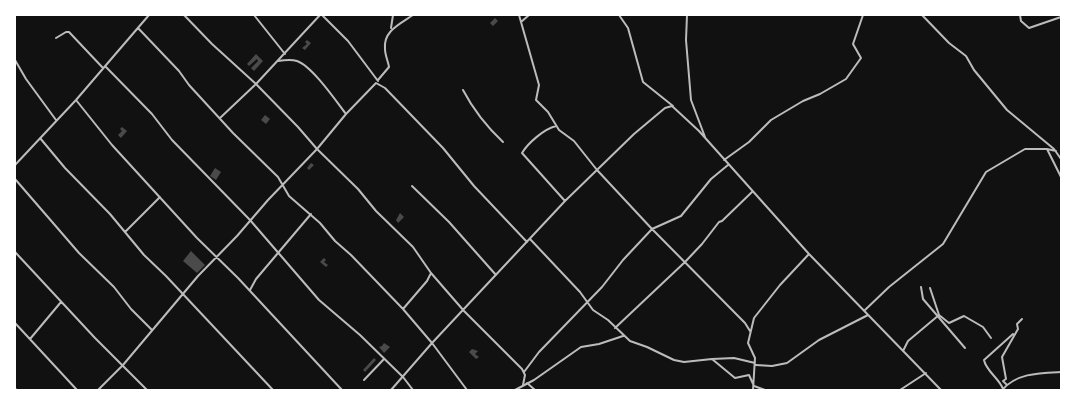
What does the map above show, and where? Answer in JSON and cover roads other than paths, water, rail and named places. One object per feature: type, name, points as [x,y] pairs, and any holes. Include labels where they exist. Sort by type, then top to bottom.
[{"type":"street","points":[[15,165],[76,100],[149,15]]},
{"type":"street","points":[[184,15],[212,44],[256,84],[413,247],[431,273],[464,311],[488,333],[524,372]]},
{"type":"street","points":[[254,15],[285,54]]},
{"type":"street","points":[[220,118],[256,84],[321,15],[348,41],[377,82],[385,88],[434,138],[474,186],[528,242]]},
{"type":"street","points":[[98,390],[123,365],[182,293],[317,149],[346,114],[377,82],[389,67],[384,44],[391,30],[393,15]]},
{"type":"street","points":[[406,15],[407,19]]},
{"type":"street","points":[[391,30],[413,15]]},
{"type":"street","points":[[519,15],[539,85],[536,99],[548,112],[562,133],[574,141],[597,170],[652,229],[748,326],[750,331]]},
{"type":"street","points":[[521,22],[529,15]]},
{"type":"street","points":[[619,15],[628,28],[643,82],[675,108],[705,138],[809,254],[941,390]]},
{"type":"street","points":[[687,15],[688,66],[691,100],[705,138]]},
{"type":"street","points":[[724,160],[749,142],[771,120],[803,100],[820,94],[849,76],[860,58],[854,44],[863,15]]},
{"type":"street","points":[[922,15],[949,43],[966,56],[974,70],[1007,110],[1056,151],[1061,159]]},
{"type":"street","points":[[1020,15],[1021,21],[1029,28],[1061,17]]},
{"type":"street","points":[[138,28],[179,71],[190,86],[220,118],[278,177],[289,196],[311,214],[403,309],[432,343],[467,390]]},
{"type":"street","points":[[56,38],[66,32],[69,32],[152,114],[172,140],[250,220],[318,300],[344,321],[403,377],[413,390]]},
{"type":"street","points":[[15,60],[26,79],[56,120]]},
{"type":"street","points":[[277,62],[292,60],[299,62],[323,85],[346,114]]},
{"type":"street","points":[[463,90],[473,110],[487,127],[503,142]]},
{"type":"street","points":[[76,100],[112,145],[216,257],[250,290],[342,390]]},
{"type":"street","points":[[391,390],[432,343],[464,311],[564,201],[634,134],[665,108],[672,106],[675,108]]},
{"type":"street","points":[[556,126],[548,128],[534,140],[524,150],[523,155],[564,201]]},
{"type":"street","points":[[40,138],[144,255],[182,293],[273,390]]},
{"type":"street","points":[[865,310],[890,286],[943,244],[986,172],[1025,150],[1047,149],[1056,151]]},
{"type":"street","points":[[1047,149],[1061,177]]},
{"type":"street","points":[[523,385],[524,372],[539,352],[602,287],[623,260],[652,229],[680,216],[711,179],[728,164]]},
{"type":"street","points":[[15,178],[79,253],[114,287],[131,309],[152,330]]},
{"type":"street","points":[[412,186],[448,222],[496,276]]},
{"type":"street","points":[[616,328],[685,262],[702,244],[719,222],[728,216],[752,192]]},
{"type":"street","points":[[125,232],[160,196]]},
{"type":"street","points":[[250,290],[253,284],[311,214]]},
{"type":"street","points":[[530,239],[580,292],[593,310],[608,320],[623,336],[633,343],[647,347],[674,360],[684,362],[734,358],[756,364],[772,366],[787,363],[819,340],[868,315]]},
{"type":"street","points":[[15,252],[95,338],[147,390]]},
{"type":"street","points":[[752,390],[754,386],[756,364],[754,354],[748,343],[754,318],[809,254]]},
{"type":"street","points":[[403,309],[428,281],[431,273]]},
{"type":"street","points":[[921,287],[923,299],[949,323],[964,316],[983,327],[991,338]]},
{"type":"street","points":[[930,288],[939,315],[965,348]]},
{"type":"street","points":[[30,339],[61,302]]},
{"type":"street","points":[[903,351],[908,342],[939,315]]},
{"type":"street","points":[[1007,385],[1004,382],[1006,379],[1002,357],[1018,329],[1017,324],[1022,319]]},
{"type":"street","points":[[15,323],[77,390]]},
{"type":"street","points":[[1013,334],[984,360],[985,364],[999,380],[1002,389],[1029,374],[1061,372]]},
{"type":"street","points":[[516,390],[581,347],[599,344],[623,336]]},
{"type":"street","points":[[364,380],[384,359]]},
{"type":"street","points":[[711,359],[735,378],[749,375],[754,386],[765,390]]},
{"type":"street","points":[[900,390],[926,373]]},
{"type":"street","points":[[527,383],[535,390]]}]
